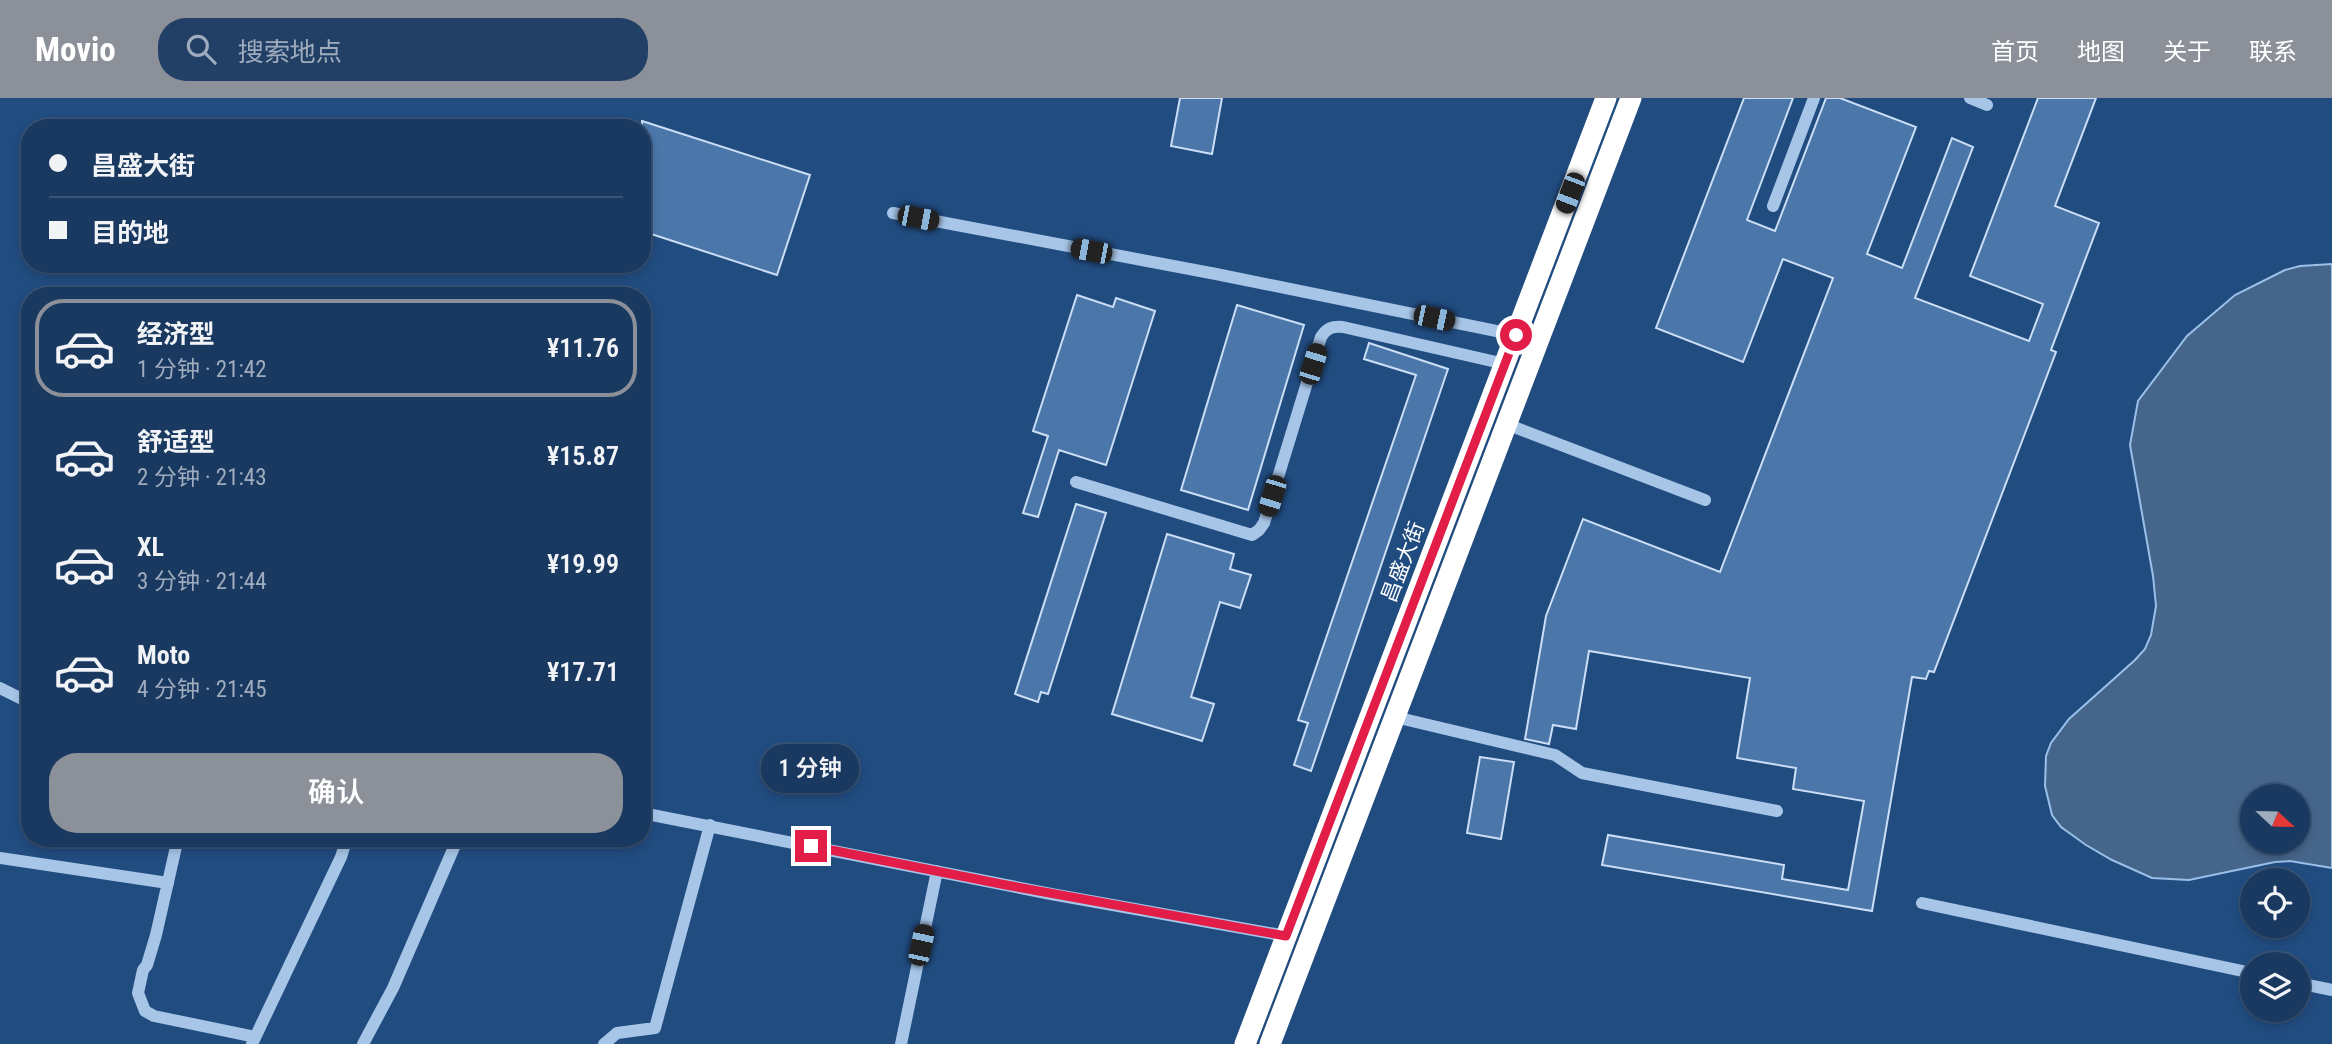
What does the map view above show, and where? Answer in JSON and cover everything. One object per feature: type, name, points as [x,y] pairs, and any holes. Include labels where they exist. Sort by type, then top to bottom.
[{"type":"highway","name":"昌盛大街","points":[[1245,1044],[1606,98]]},
{"type":"highway","points":[[1270,1044],[1630,98]]},
{"type":"street","points":[[1773,206],[1814,98]]},
{"type":"street","points":[[1969,98],[1987,105]]},
{"type":"street","points":[[893,213],[1216,274],[1516,335]]},
{"type":"street","points":[[1076,482],[1252,535],[1264,523],[1321,337],[1326,330],[1334,326],[1343,327],[1505,364]]},
{"type":"street","points":[[1506,424],[1705,500]]},
{"type":"street","points":[[0,688],[21,698]]},
{"type":"street","points":[[1395,717],[1555,755],[1582,773],[1777,811]]},
{"type":"street","points":[[651,815],[937,872],[1286,936]]},
{"type":"street","points":[[604,1044],[617,1033],[655,1028],[710,825]]},
{"type":"street","points":[[176,847],[150,955],[143,970],[138,993],[141,1006],[154,1016],[253,1040],[344,847]]},
{"type":"street","points":[[363,1044],[393,988],[454,847]]},
{"type":"street","points":[[0,858],[168,883]]},
{"type":"street","points":[[901,1044],[937,872]]},
{"type":"street","points":[[1922,903],[2240,970]]},
{"type":"street","points":[[2310,985],[2332,990]]},
{"type":"water","points":[[2332,264],[2332,868],[2290,861],[2240,868],[2189,880],[2152,878],[2112,860],[2061,827],[2052,815],[2045,786],[2046,756],[2051,743],[2069,719],[2135,660],[2145,649],[2151,635],[2156,606],[2153,576],[2130,445],[2138,401],[2187,336],[2235,295],[2285,270]]},
{"type":"building","points":[[1180,98],[1222,98],[1212,154],[1171,146]]},
{"type":"building","points":[[1744,98],[1793,98],[1747,220],[1775,231],[1826,98],[1840,98],[1916,127],[1867,254],[1902,268],[1952,138],[1973,147],[1915,298],[2029,341],[2043,304],[1970,276],[2038,98],[2096,98],[2055,206],[2099,223],[2051,350],[2056,352],[1934,672],[1929,671],[1926,679],[1912,677],[1872,911],[1602,865],[1608,835],[1784,865],[1782,879],[1848,890],[1864,801],[1793,789],[1796,768],[1737,758],[1750,678],[1589,651],[1576,729],[1553,725],[1549,744],[1525,739],[1546,616],[1583,519],[1720,572],[1833,278],[1783,259],[1743,362],[1656,328]]},
{"type":"building","points":[[651,124],[810,175],[777,275],[651,234]]},
{"type":"building","points":[[1077,295],[1113,307],[1116,298],[1155,311],[1106,465],[1059,450],[1038,517],[1023,513],[1048,436],[1033,431]]},
{"type":"building","points":[[1237,305],[1304,325],[1248,510],[1181,490]]},
{"type":"building","points":[[1369,343],[1448,369],[1311,771],[1294,765],[1308,723],[1298,720],[1416,375],[1364,359]]},
{"type":"building","points":[[1076,504],[1106,513],[1048,694],[1041,692],[1038,702],[1015,694]]},
{"type":"building","points":[[1167,534],[1234,554],[1230,569],[1251,575],[1240,608],[1220,602],[1191,697],[1214,704],[1202,741],[1112,714]]},
{"type":"building","points":[[1480,757],[1514,762],[1501,839],[1467,833]]},
{"type":"route","points":[[811,846],[1286,936],[1516,335]]}]
